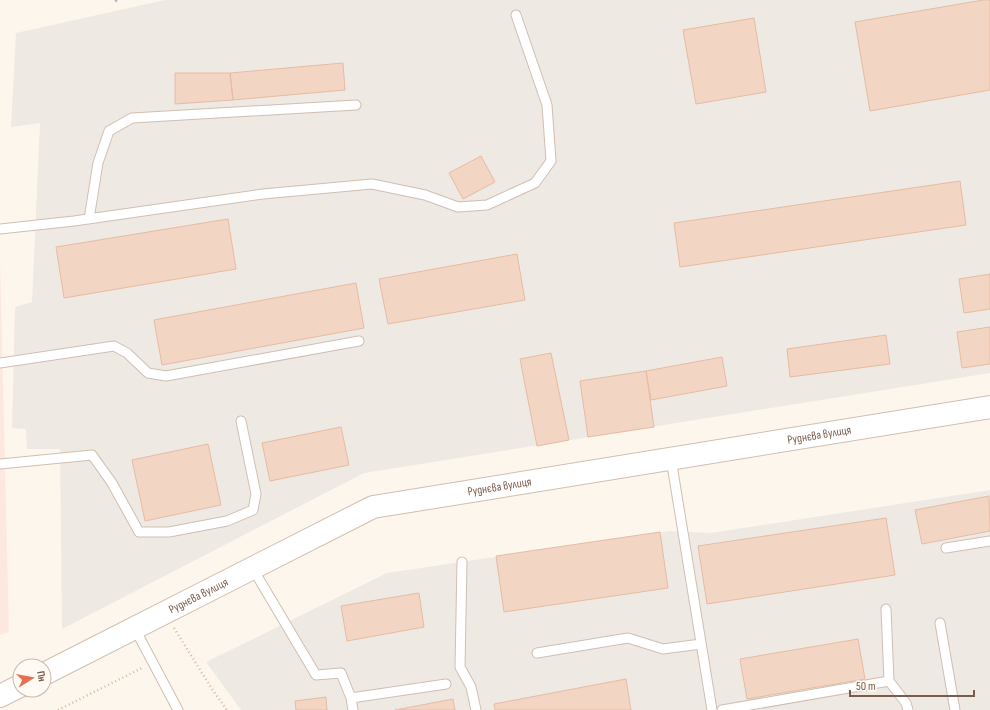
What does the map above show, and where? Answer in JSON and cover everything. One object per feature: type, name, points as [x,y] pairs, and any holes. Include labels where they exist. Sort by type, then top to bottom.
[{"type":"street","name":"Руднєва вулиця","points":[[52,670],[373,507],[990,407]]},
{"type":"street","points":[[1,702],[12,693]]},
{"type":"lane","points":[[0,229],[89,219],[263,194],[372,184],[425,195],[458,207],[488,205],[535,183],[551,161],[547,105],[516,15]]},
{"type":"lane","points":[[89,219],[98,163],[109,131],[132,118],[356,105]]},
{"type":"lane","points":[[0,363],[114,346],[127,353],[148,373],[166,376],[359,341]]},
{"type":"lane","points":[[0,464],[92,455],[112,483],[139,532],[169,532],[228,521],[254,510],[256,494],[241,421]]},
{"type":"lane","points":[[671,459],[712,710]]},
{"type":"lane","points":[[946,548],[990,541]]},
{"type":"lane","points":[[462,562],[460,667],[471,687],[476,710]]},
{"type":"lane","points":[[252,569],[316,675],[341,673],[351,698],[353,710]]},
{"type":"lane","points":[[886,609],[889,681],[906,703],[908,710]]},
{"type":"lane","points":[[940,623],[955,710]]},
{"type":"lane","points":[[135,629],[178,710]]},
{"type":"lane","points":[[537,653],[628,638],[663,649],[701,644]]},
{"type":"lane","points":[[722,710],[889,681]]},
{"type":"lane","points":[[351,698],[446,684]]},
{"type":"path","points":[[166,613],[212,690],[226,710]]},
{"type":"path","points":[[58,710],[153,663]]},
{"type":"shaded area","points":[[165,0],[990,0],[990,373],[364,473],[62,629],[60,449],[27,449],[26,429],[12,428],[15,307],[32,302],[40,123],[11,127],[16,33]]},
{"type":"shaded area","points":[[0,260],[9,632],[0,635]]},
{"type":"shaded area","points":[[990,490],[990,710],[241,710],[206,662],[387,573],[670,531],[711,533]]},
{"type":"building","points":[[990,0],[990,90],[870,111],[855,22]]},
{"type":"building","points":[[754,18],[766,92],[696,104],[683,30]]},
{"type":"building","points":[[343,63],[345,90],[233,100],[230,73]]},
{"type":"building","points":[[175,73],[230,73],[233,100],[175,104]]},
{"type":"building","points":[[481,156],[495,182],[463,199],[449,173]]},
{"type":"building","points":[[960,181],[966,225],[680,267],[674,223]]},
{"type":"building","points":[[228,219],[236,269],[64,298],[56,247]]},
{"type":"building","points":[[517,254],[525,300],[388,324],[379,279]]},
{"type":"building","points":[[990,274],[990,309],[964,313],[959,279]]},
{"type":"building","points":[[356,283],[364,328],[162,365],[154,320]]},
{"type":"building","points":[[990,327],[990,364],[962,368],[957,332]]},
{"type":"building","points":[[886,335],[890,364],[790,377],[787,349]]},
{"type":"building","points":[[551,353],[569,440],[537,446],[520,359]]},
{"type":"building","points":[[722,357],[727,386],[651,400],[646,371]]},
{"type":"building","points":[[646,371],[654,427],[588,437],[580,381]]},
{"type":"building","points":[[341,427],[349,465],[270,481],[262,443]]},
{"type":"building","points":[[208,444],[221,505],[145,521],[132,460]]},
{"type":"building","points":[[989,496],[990,531],[922,544],[915,510]]},
{"type":"building","points":[[886,518],[895,575],[707,604],[698,546]]},
{"type":"building","points":[[660,532],[668,588],[504,612],[496,556]]},
{"type":"building","points":[[419,593],[424,627],[347,641],[341,606]]},
{"type":"building","points":[[858,639],[865,679],[747,699],[740,659]]},
{"type":"building","points":[[626,679],[631,710],[495,710],[494,704]]},
{"type":"building","points":[[326,697],[327,710],[296,710],[295,701]]},
{"type":"building","points":[[453,699],[455,710],[395,710]]}]
